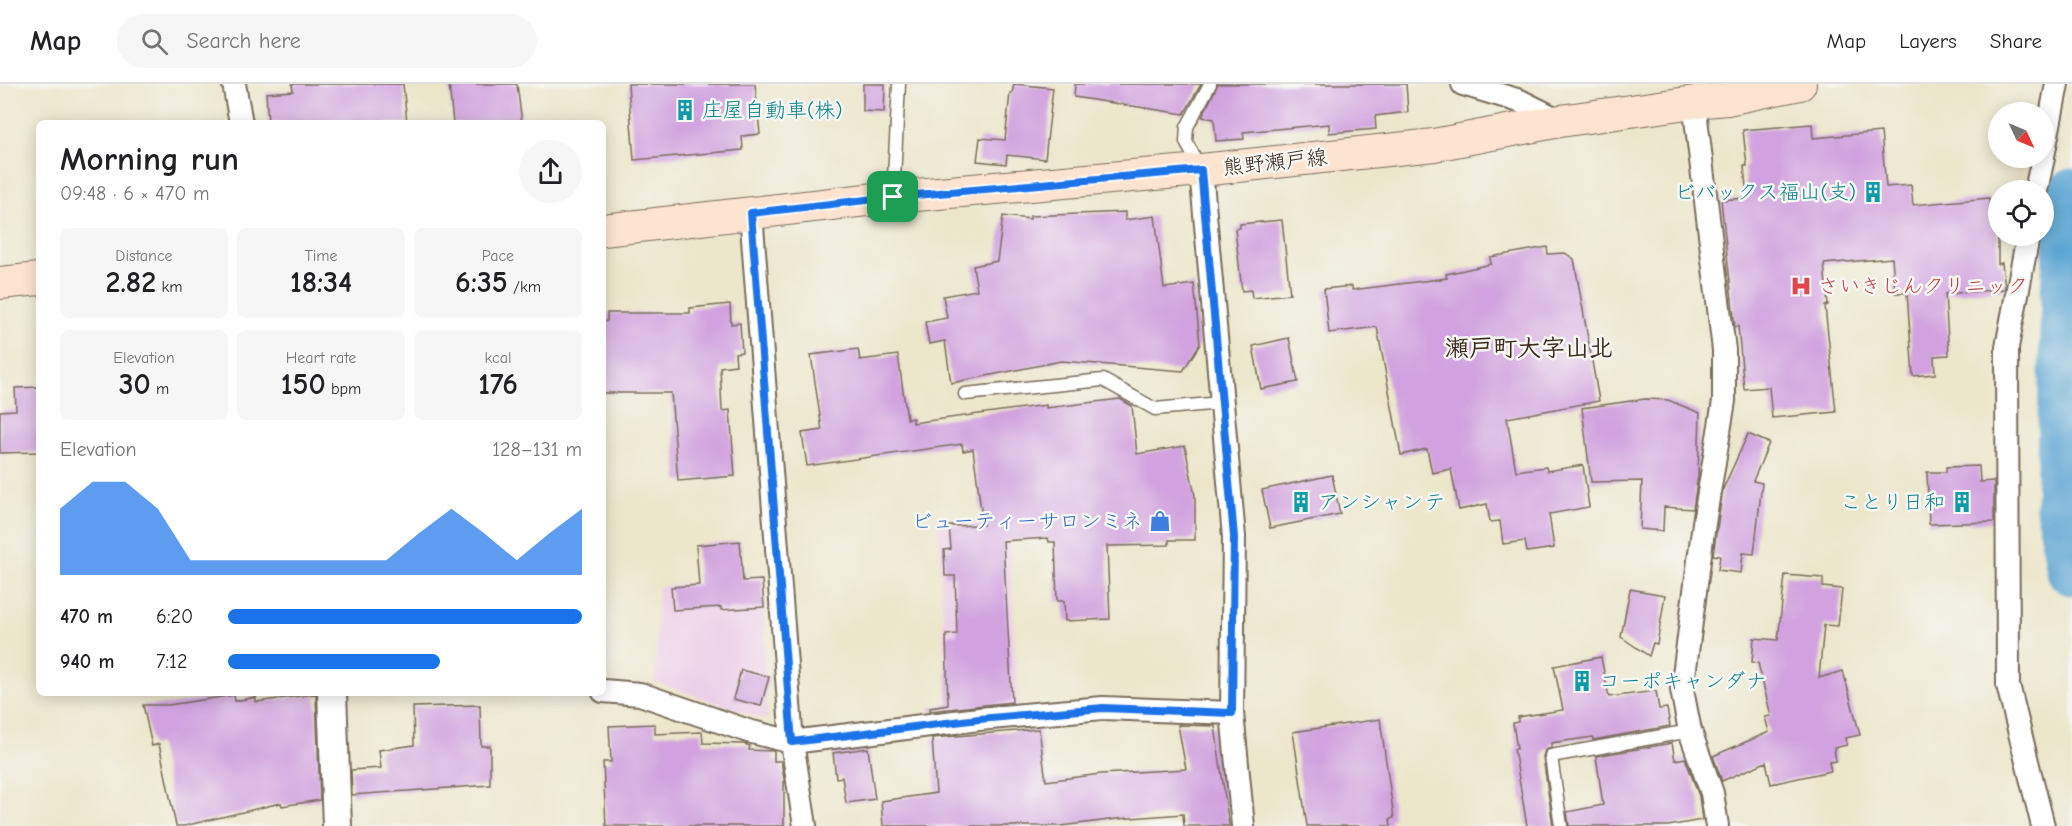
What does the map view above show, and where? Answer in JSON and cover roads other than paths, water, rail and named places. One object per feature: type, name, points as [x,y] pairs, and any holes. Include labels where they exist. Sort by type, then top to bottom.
[{"type":"main road","name":"熊野瀬戸線","points":[[606,230],[893,197],[1201,170],[1434,145],[1560,121],[1694,102],[1726,92],[1800,84]]},
{"type":"main road","points":[[0,283],[36,279]]},
{"type":"street","points":[[234,84],[240,120]]},
{"type":"street","points":[[1463,84],[1520,101],[1560,121]]},
{"type":"street","points":[[2053,102],[2056,84]]},
{"type":"street","points":[[1694,102],[1724,350],[1724,401],[1704,523],[1682,690],[1690,731],[1712,792],[1717,826]]},
{"type":"street","points":[[1201,170],[1234,537],[1232,713],[1244,826]]},
{"type":"street","points":[[751,213],[792,742],[805,826]]},
{"type":"street","points":[[2026,246],[2007,347],[2008,685],[2043,826]]},
{"type":"street","points":[[606,692],[640,694],[748,731],[792,742],[979,719],[1103,708],[1232,713]]},
{"type":"street","points":[[332,696],[335,826]]},
{"type":"lane","points":[[893,197],[898,84]]},
{"type":"lane","points":[[1201,170],[1186,142],[1187,127],[1210,84]]},
{"type":"lane","points":[[966,394],[1103,380],[1155,409],[1221,403]]},
{"type":"lane","points":[[1561,826],[1551,756],[1690,731]]},
{"type":"waterway","points":[[2072,194],[2066,292],[2061,509],[2072,570]]},
{"type":"place","name":"庄屋自動車(株)","points":[[685,110]]},
{"type":"place","name":"ビバックス福山(支)","points":[[1873,192]]},
{"type":"place","name":"さいきじんクリニック","points":[[1801,286]]},
{"type":"place","name":"アンシャンテ","points":[[1301,502]]},
{"type":"place","name":"ことり日和","points":[[1962,502]]},
{"type":"place","name":"ビューティーサロンミネ","points":[[1160,521]]},
{"type":"place","name":"コーポキャンダナ","points":[[1582,681]]},
{"type":"district","name":"瀬戸町大字山北","points":[[1529,348]]}]
